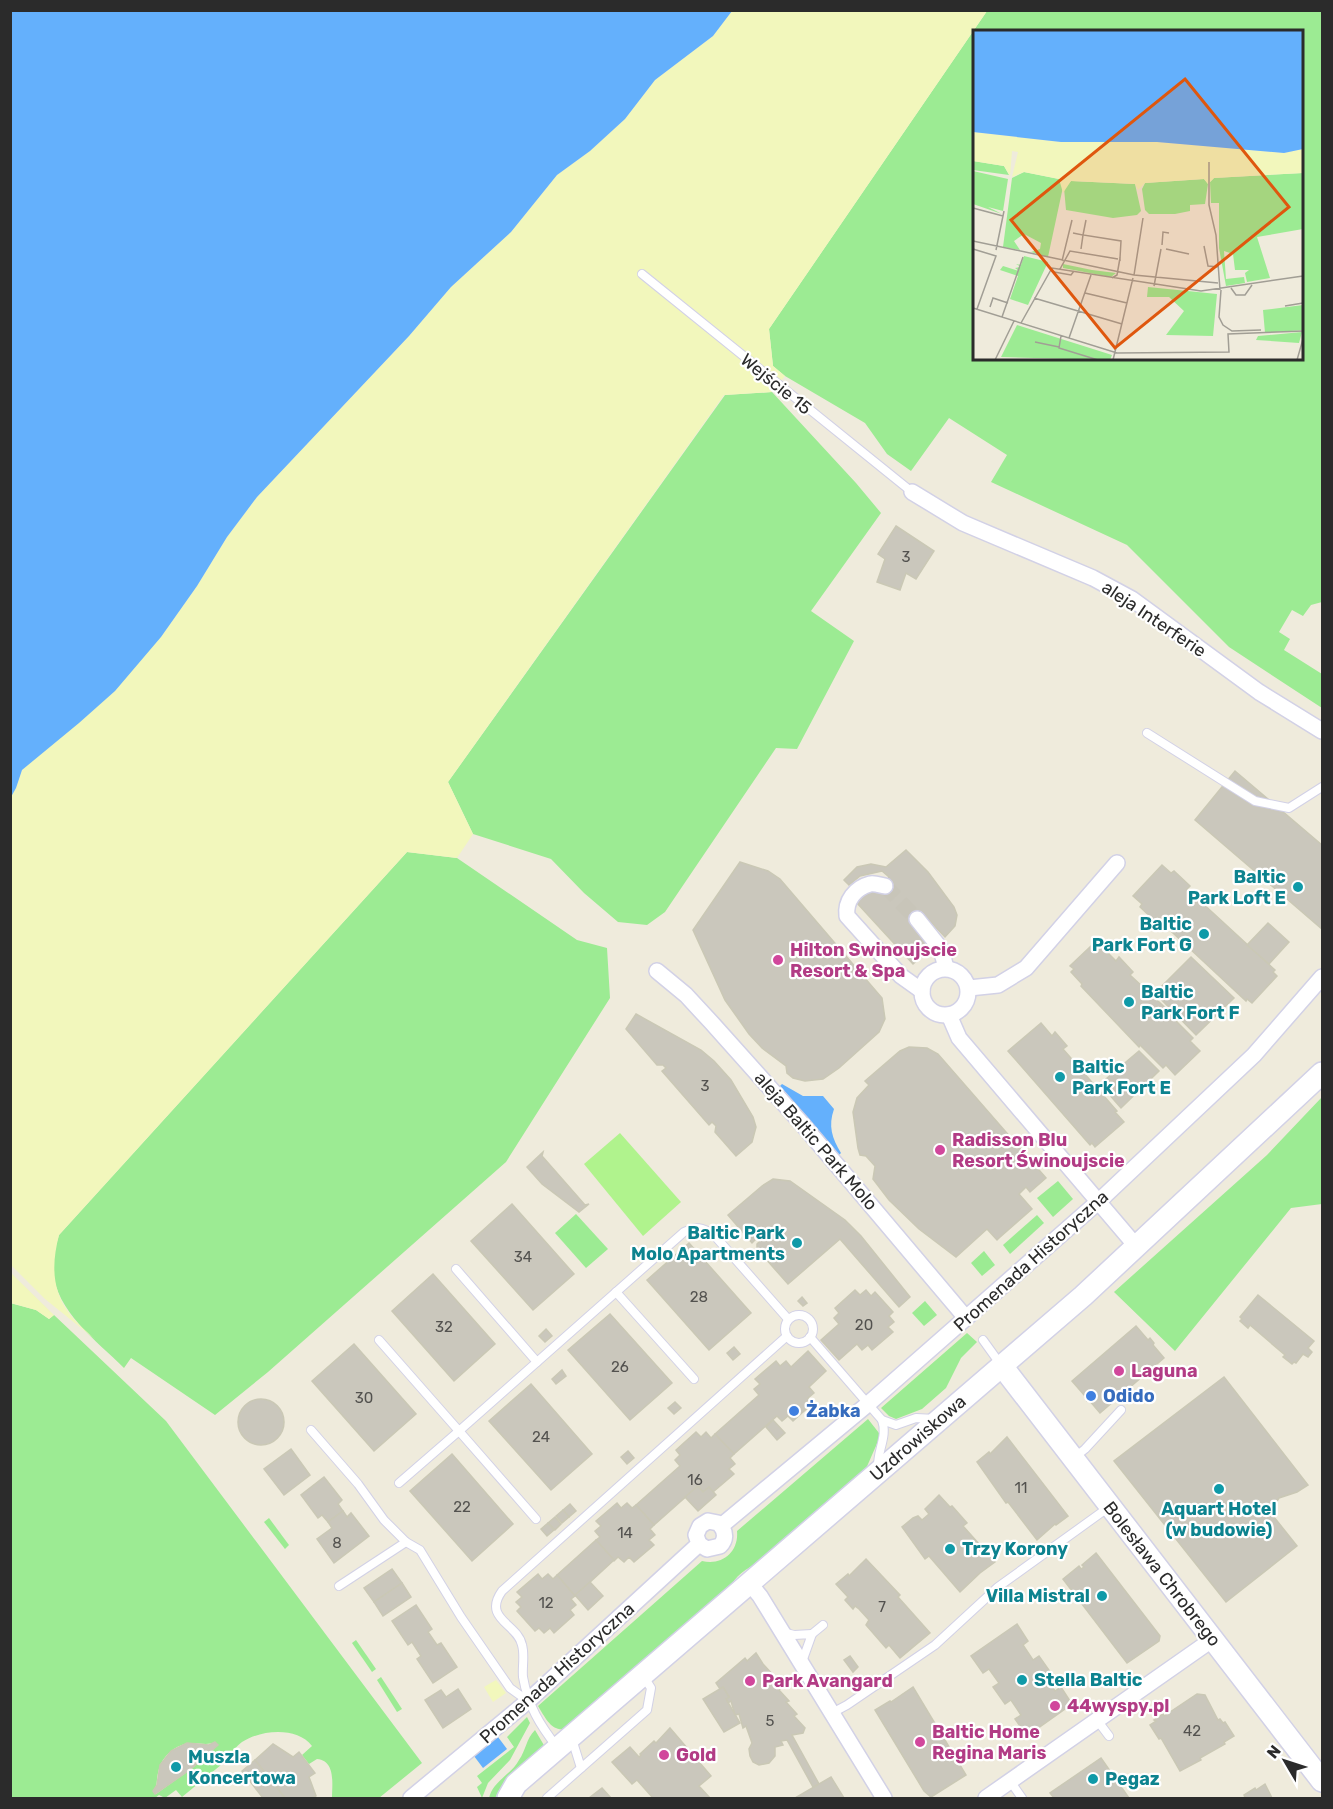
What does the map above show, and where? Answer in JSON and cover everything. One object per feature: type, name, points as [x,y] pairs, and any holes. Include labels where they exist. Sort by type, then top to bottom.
[{"type":"street","name":"aleja Interferie","points":[[912,492],[963,523],[1084,575],[1132,599],[1259,692],[1323,731]]},
{"type":"street","points":[[969,988],[998,985],[1026,968],[1117,863]]},
{"type":"street","points":[[885,886],[871,883],[855,892],[847,902],[847,916],[901,976],[922,991]]},
{"type":"street","points":[[917,919],[941,949],[946,968]]},
{"type":"street","points":[[946,968],[958,972],[969,988],[966,1004],[949,1015],[932,1011],[925,1003],[922,991],[923,984],[932,972],[946,968]]},
{"type":"street","name":"aleja Baltic Park Molo","points":[[657,971],[686,995],[803,1125],[966,1318]]},
{"type":"street","name":"Promenada Historyczna","points":[[411,1798],[484,1740],[699,1544],[696,1535],[700,1526],[708,1521],[718,1522],[721,1526],[868,1404],[1098,1202],[1254,1055],[1323,977]]},
{"type":"street","points":[[949,1015],[959,1038],[1136,1246]]},
{"type":"street","name":"Uzdrowiskowa","points":[[508,1798],[516,1784],[1002,1366],[1323,1073]]},
{"type":"street","name":"Bolesława Chrobrego","points":[[1002,1366],[1323,1781]]},
{"type":"street","points":[[750,1584],[782,1631],[884,1798]]},
{"type":"street","points":[[986,1798],[1213,1639]]},
{"type":"lane","name":"Wejście 15","points":[[642,274],[912,492]]},
{"type":"lane","points":[[1147,733],[1255,801],[1289,808],[1323,787]]},
{"type":"lane","points":[[399,1483],[684,1232],[693,1227],[703,1228],[714,1235],[788,1320]]},
{"type":"lane","points":[[456,1269],[537,1362]]},
{"type":"lane","points":[[616,1292],[694,1379]]},
{"type":"lane","points":[[798,1315],[808,1318],[813,1327],[810,1337],[798,1342],[787,1336],[785,1327],[788,1320],[798,1315]]},
{"type":"lane","points":[[581,1768],[565,1743],[537,1721],[528,1701],[523,1676],[522,1643],[498,1613],[495,1606],[497,1598],[502,1591],[787,1336]]},
{"type":"lane","points":[[810,1337],[882,1420],[896,1425],[916,1418],[939,1419]]},
{"type":"lane","points":[[379,1340],[536,1519]]},
{"type":"lane","points":[[983,1340],[1002,1366]]},
{"type":"lane","points":[[1074,1458],[1120,1410]]},
{"type":"lane","points":[[878,1472],[878,1451],[884,1436],[882,1420]]},
{"type":"lane","points":[[310,1430],[358,1484],[384,1520],[406,1542],[420,1550],[461,1617],[510,1688],[528,1701]]},
{"type":"lane","points":[[832,1713],[935,1645],[995,1584],[1110,1506]]},
{"type":"lane","points":[[339,1586],[406,1542]]},
{"type":"lane","points":[[801,1663],[812,1634],[823,1625]]},
{"type":"lane","points":[[782,1631],[794,1635],[812,1634]]},
{"type":"lane","points":[[547,1798],[647,1710],[651,1688],[643,1676]]},
{"type":"lane","points":[[1097,1720],[1109,1736]]},
{"type":"lane","points":[[1010,1781],[1022,1798]]},
{"type":"green space","points":[[987,11],[1322,11],[1322,602],[1311,605],[1303,616],[1292,610],[1279,632],[1290,639],[1284,650],[1322,674],[1322,708],[1229,647],[1127,545],[991,482],[1007,455],[949,418],[911,471],[887,454],[865,423],[785,376],[773,366],[769,329],[973,31],[973,360],[1303,360],[1303,30],[974,30]]},
{"type":"green space","points":[[772,392],[881,513],[811,611],[854,641],[797,749],[776,748],[665,912],[647,925],[618,922],[584,893],[551,859],[473,834],[448,782],[725,395]]},
{"type":"green space","points":[[407,852],[457,858],[577,940],[607,948],[610,998],[506,1162],[268,1372],[215,1415],[131,1358],[124,1368],[75,1320],[65,1306],[53,1275],[53,1258],[59,1235]]},
{"type":"green space","points":[[1322,1097],[1322,1204],[1291,1208],[1175,1351],[1114,1292],[1267,1155]]},
{"type":"green space","points":[[620,1133],[681,1202],[643,1236],[584,1164]]},
{"type":"green space","points":[[1058,1181],[1073,1199],[1053,1217],[1037,1198]]},
{"type":"green space","points":[[576,1214],[608,1249],[586,1268],[555,1233]]},
{"type":"green space","points":[[1037,1215],[1044,1223],[1010,1254],[1003,1245]]},
{"type":"green space","points":[[984,1251],[995,1265],[982,1276],[971,1263]]},
{"type":"green space","points":[[925,1301],[937,1315],[924,1326],[912,1313]]},
{"type":"green space","points":[[10,1303],[36,1310],[49,1319],[54,1315],[166,1421],[422,1763],[379,1798],[332,1798],[332,1774],[327,1764],[317,1759],[309,1764],[302,1755],[312,1746],[297,1735],[278,1732],[258,1735],[242,1742],[226,1758],[227,1760],[182,1797],[176,1790],[165,1798],[159,1795],[155,1798],[11,1798]],"holes":[[[215,1742],[218,1745],[191,1769],[156,1794],[153,1791],[161,1764],[173,1749],[190,1743]]]},
{"type":"green space","points":[[967,1333],[977,1342],[961,1358],[946,1388],[922,1409],[896,1419],[881,1408]]},
{"type":"green space","points":[[868,1419],[879,1433],[879,1439],[865,1471],[760,1562],[742,1573],[729,1590],[566,1729],[556,1728],[549,1723],[538,1706],[702,1561],[716,1561],[728,1556],[735,1545],[737,1531]]},
{"type":"green space","points":[[269,1518],[289,1545],[285,1549],[264,1522]]},
{"type":"green space","points":[[356,1640],[376,1669],[372,1672],[352,1643]]},
{"type":"green space","points":[[381,1677],[402,1709],[397,1712],[377,1680]]},
{"type":"green space","points":[[527,1717],[530,1723],[510,1760],[488,1783],[482,1798],[477,1787],[482,1783],[477,1776],[514,1747],[507,1737]]},
{"type":"green space","points":[[535,1730],[545,1747],[502,1786],[495,1798],[489,1798],[494,1787],[516,1765]]},
{"type":"sand","points":[[732,11],[987,11],[769,329],[773,366],[785,376],[772,392],[724,395],[448,782],[473,834],[457,858],[407,852],[59,1235],[54,1265],[59,1294],[72,1317],[96,1340],[45,1299],[11,1265],[10,797],[16,788],[22,770],[161,637],[197,586],[227,537],[257,497],[409,336],[451,287],[511,232],[557,175],[590,151],[625,119],[655,80],[713,36]]},
{"type":"sand","points":[[11,1273],[54,1315],[49,1319],[36,1310],[11,1303]]},
{"type":"sand","points":[[496,1680],[506,1693],[493,1702],[484,1687]]},
{"type":"water","points":[[11,10],[732,11],[713,36],[655,80],[625,119],[590,151],[557,175],[511,232],[451,287],[409,336],[257,497],[227,537],[197,586],[161,637],[115,691],[22,770],[11,797]]},
{"type":"water","points":[[782,1084],[803,1096],[823,1096],[834,1109],[831,1126],[833,1137],[841,1153],[839,1155],[780,1086]]},
{"type":"water","points":[[498,1737],[507,1749],[483,1768],[474,1756]]},
{"type":"building","points":[[896,526],[934,551],[916,579],[906,573],[900,590],[877,582],[885,559],[878,554]]},
{"type":"building","name":"Baltic Park Loft E","points":[[1235,771],[1322,845],[1322,929],[1195,820]]},
{"type":"building","points":[[906,850],[928,872],[954,907],[957,915],[955,926],[945,937],[925,916],[917,919],[913,927],[930,949],[913,964],[856,902],[862,894],[885,886],[889,877],[882,871],[860,876],[849,885],[844,880],[857,867],[871,864],[886,867]]},
{"type":"building","name":"Hilton Swinoujscie Resort & Spa","points":[[740,862],[768,871],[780,879],[882,998],[885,1019],[879,1032],[839,1068],[823,1079],[805,1081],[793,1078],[787,1073],[786,1066],[762,1048],[749,1034],[725,1000],[693,930]]},
{"type":"building","name":"Baltic Park Fort G","points":[[1162,865],[1171,873],[1174,871],[1190,886],[1187,889],[1275,970],[1273,972],[1277,976],[1252,1003],[1247,999],[1246,1001],[1159,920],[1156,922],[1140,907],[1142,904],[1133,896]]},
{"type":"building","points":[[1268,923],[1289,942],[1269,964],[1247,945]]},
{"type":"building","name":"Baltic Park Fort F","points":[[1099,944],[1116,961],[1119,957],[1133,972],[1130,975],[1172,1014],[1170,1015],[1193,1038],[1190,1041],[1200,1051],[1175,1075],[1166,1065],[1163,1068],[1140,1045],[1139,1047],[1081,986],[1082,984],[1071,972],[1074,969],[1070,966],[1091,946],[1094,949]]},
{"type":"building","points":[[1191,957],[1234,998],[1196,1035],[1155,993]]},
{"type":"building","points":[[636,1014],[701,1050],[731,1080],[753,1117],[756,1127],[752,1142],[736,1156],[715,1132],[716,1126],[712,1122],[709,1125],[662,1071],[666,1068],[663,1065],[657,1065],[626,1029]]},
{"type":"building","name":"Baltic Park Fort E","points":[[1041,1023],[1052,1036],[1055,1032],[1067,1046],[1063,1049],[1124,1122],[1095,1147],[1092,1143],[1090,1145],[1008,1051]]},
{"type":"building","name":"Radisson Blu Resort Świnoujscie","points":[[909,1047],[927,1048],[938,1054],[1046,1178],[1030,1192],[1026,1187],[1019,1194],[1032,1209],[997,1240],[987,1229],[956,1257],[919,1229],[889,1200],[873,1179],[875,1166],[866,1156],[860,1155],[858,1148],[853,1112],[857,1098],[869,1085],[865,1081],[900,1051]]},
{"type":"building","points":[[1139,1051],[1159,1071],[1121,1108],[1100,1084]]},
{"type":"building","points":[[543,1152],[542,1156],[585,1205],[589,1204],[579,1212],[542,1184],[527,1167]]},
{"type":"building","name":"Baltic Park Molo Apartments","points":[[773,1179],[790,1181],[845,1220],[861,1236],[910,1297],[899,1307],[840,1239],[788,1284],[757,1249],[760,1241],[757,1238],[752,1243],[728,1215]]},
{"type":"building","points":[[512,1204],[574,1274],[533,1310],[471,1241]]},
{"type":"building","points":[[689,1243],[751,1313],[709,1350],[647,1280]]},
{"type":"building","points":[[433,1274],[495,1344],[454,1381],[392,1311]]},
{"type":"building","points":[[855,1290],[860,1295],[866,1290],[871,1296],[875,1292],[893,1312],[889,1316],[894,1322],[888,1327],[893,1332],[872,1350],[868,1345],[862,1350],[857,1344],[839,1360],[821,1340],[839,1324],[834,1318],[839,1313],[835,1308]]},
{"type":"building","points":[[1258,1295],[1314,1341],[1308,1348],[1312,1352],[1308,1357],[1303,1354],[1296,1363],[1292,1364],[1283,1357],[1285,1355],[1250,1325],[1248,1328],[1240,1321],[1242,1319],[1240,1317]]},
{"type":"building","points":[[802,1297],[807,1303],[803,1306],[798,1301]]},
{"type":"building","points":[[610,1314],[672,1383],[630,1420],[568,1350]]},
{"type":"building","points":[[1136,1326],[1148,1340],[1150,1338],[1164,1358],[1100,1413],[1089,1400],[1087,1401],[1072,1381]]},
{"type":"building","points":[[546,1329],[552,1336],[545,1342],[539,1336]]},
{"type":"building","points":[[354,1344],[416,1414],[374,1451],[312,1381]]},
{"type":"building","points":[[734,1347],[740,1354],[733,1360],[727,1353]]},
{"type":"building","points":[[808,1351],[826,1371],[809,1387],[814,1393],[808,1398],[813,1403],[793,1421],[788,1416],[782,1421],[777,1416],[734,1454],[715,1434],[759,1395],[754,1389],[760,1384],[755,1379],[776,1361],[780,1366],[786,1361],[791,1367]]},
{"type":"building","points":[[562,1370],[566,1376],[556,1384],[552,1379]]},
{"type":"building","name":"Aquart Hotel (w budowie)","points":[[1224,1377],[1308,1485],[1297,1492],[1279,1498],[1270,1512],[1297,1546],[1226,1602],[1114,1461]]},
{"type":"building","points":[[531,1384],[592,1454],[551,1490],[489,1421]]},
{"type":"building","points":[[261,1399],[277,1406],[284,1422],[277,1438],[261,1445],[245,1438],[238,1422],[245,1406]]},
{"type":"building","points":[[675,1402],[681,1408],[674,1414],[668,1408]]},
{"type":"building","points":[[773,1420],[785,1433],[777,1440],[766,1427]]},
{"type":"building","points":[[696,1432],[701,1437],[706,1432],[711,1438],[715,1434],[734,1454],[730,1458],[735,1464],[729,1469],[734,1474],[713,1492],[709,1487],[703,1492],[698,1486],[654,1525],[636,1505],[680,1466],[675,1460],[680,1455],[676,1450]]},
{"type":"building","name":"Trzy Korony","points":[[1007,1437],[1068,1516],[1037,1540],[1008,1502],[1006,1503],[977,1462],[989,1452],[990,1454]]},
{"type":"building","points":[[291,1449],[310,1475],[284,1495],[264,1469]]},
{"type":"building","points":[[628,1451],[634,1458],[627,1464],[621,1457]]},
{"type":"building","points":[[452,1454],[513,1524],[472,1561],[410,1491]]},
{"type":"building","points":[[324,1477],[342,1500],[338,1504],[343,1511],[328,1522],[322,1515],[318,1518],[301,1495]]},
{"type":"building","points":[[698,1486],[703,1492],[709,1487],[716,1495],[698,1511],[685,1497]]},
{"type":"building","name":"Trzy Korony","points":[[939,1495],[967,1523],[963,1526],[995,1562],[960,1592],[929,1556],[925,1559],[902,1527],[913,1518],[918,1516],[922,1520],[929,1514],[925,1509]]},
{"type":"building","points":[[617,1503],[621,1508],[627,1503],[632,1508],[636,1505],[654,1525],[650,1529],[655,1535],[649,1540],[654,1545],[634,1562],[629,1557],[624,1562],[618,1557],[614,1561],[596,1540],[600,1537],[595,1531],[601,1526],[596,1521]]},
{"type":"building","points":[[570,1504],[576,1511],[569,1517],[563,1510]]},
{"type":"building","points":[[563,1510],[569,1517],[562,1523],[556,1516]]},
{"type":"building","points":[[343,1511],[347,1517],[351,1513],[369,1536],[334,1563],[317,1539],[332,1528],[328,1522]]},
{"type":"building","points":[[555,1517],[561,1524],[555,1530],[548,1523]]},
{"type":"building","points":[[548,1523],[554,1530],[547,1536],[541,1529]]},
{"type":"building","points":[[596,1540],[614,1560],[575,1596],[557,1575]]},
{"type":"building","name":"Villa Mistral","points":[[1096,1553],[1160,1636],[1159,1641],[1127,1663],[1063,1579],[1079,1566],[1081,1569],[1084,1567],[1082,1565]]},
{"type":"building","points":[[866,1559],[900,1595],[898,1597],[930,1633],[900,1658],[889,1645],[886,1648],[866,1625],[869,1620],[855,1606],[853,1609],[845,1600],[848,1597],[836,1584],[848,1574],[849,1576]]},
{"type":"building","points":[[392,1569],[402,1583],[374,1602],[364,1588]]},
{"type":"building","points":[[538,1574],[542,1579],[548,1574],[553,1579],[557,1575],[575,1596],[571,1599],[576,1605],[570,1610],[574,1615],[554,1633],[550,1628],[544,1633],[539,1628],[535,1631],[517,1611],[521,1607],[516,1602],[522,1597],[517,1592]]},
{"type":"building","points":[[590,1582],[603,1596],[588,1610],[575,1595]]},
{"type":"building","points":[[402,1583],[411,1597],[383,1616],[374,1602]]},
{"type":"building","points":[[416,1605],[432,1629],[428,1632],[437,1645],[441,1643],[457,1667],[433,1683],[417,1659],[421,1656],[412,1642],[408,1645],[392,1621]]},
{"type":"building","name":"Stella Baltic","points":[[1017,1624],[1028,1641],[1023,1645],[1033,1660],[1039,1656],[1051,1673],[1045,1677],[1055,1691],[1061,1687],[1072,1704],[1027,1736],[1015,1719],[1021,1715],[1011,1700],[1005,1704],[993,1687],[999,1683],[989,1669],[983,1673],[971,1656]]},
{"type":"building","points":[[756,1653],[774,1676],[771,1677],[789,1701],[786,1702],[797,1714],[794,1716],[805,1728],[803,1733],[792,1735],[819,1784],[813,1787],[787,1740],[781,1741],[783,1745],[775,1747],[775,1756],[769,1763],[759,1765],[753,1762],[749,1749],[752,1743],[746,1726],[743,1728],[739,1714],[735,1715],[731,1701],[728,1703],[726,1699],[729,1697],[723,1687],[720,1689],[716,1683],[745,1658],[747,1661]]},
{"type":"building","points":[[850,1656],[858,1667],[853,1672],[844,1660]]},
{"type":"building","points":[[723,1687],[729,1697],[726,1699],[740,1723],[724,1732],[703,1699]]},
{"type":"building","name":"Baltic Home Regina Maris","points":[[913,1687],[966,1775],[931,1797],[924,1791],[875,1710]]},
{"type":"building","points":[[458,1689],[471,1709],[443,1728],[425,1700],[441,1690],[446,1697]]},
{"type":"building","points":[[1197,1694],[1205,1695],[1218,1720],[1225,1722],[1234,1736],[1224,1742],[1225,1744],[1200,1758],[1201,1760],[1180,1771],[1161,1738],[1159,1739],[1150,1725],[1163,1714],[1164,1716]]},
{"type":"building","points":[[670,1728],[711,1776],[699,1786],[710,1798],[653,1798],[637,1780],[632,1784],[612,1762],[630,1747],[639,1757]]},
{"type":"building","name":"Muszla Koncertowa","points":[[215,1742],[218,1745],[191,1769],[155,1794],[153,1791],[157,1785],[160,1765],[171,1751],[187,1743],[209,1745]]},
{"type":"building","points":[[273,1744],[293,1757],[299,1752],[315,1773],[309,1777],[316,1796],[285,1798],[255,1760]]},
{"type":"building","name":"Pegaz","points":[[1101,1758],[1129,1798],[1054,1798],[1050,1793]]},
{"type":"building","points":[[255,1760],[285,1798],[263,1798],[242,1771]]},
{"type":"building","points":[[831,1777],[844,1798],[795,1798]]},
{"type":"building","points":[[1265,1784],[1272,1798],[1243,1798],[1255,1788],[1256,1790]]},
{"type":"building","points":[[602,1788],[611,1798],[589,1798]]},
{"type":"tunnel","points":[[885,886],[917,919]]},
{"type":"place","name":"Baltic Park Loft E","points":[[1298,887]]},
{"type":"place","name":"Baltic Park Fort G","points":[[1204,934]]},
{"type":"place","name":"Hilton Swinoujscie Resort & Spa","points":[[778,960]]},
{"type":"place","name":"Baltic Park Fort F","points":[[1129,1002]]},
{"type":"place","name":"Baltic Park Fort E","points":[[1060,1077]]},
{"type":"place","name":"Radisson Blu Resort Świnoujscie","points":[[940,1150]]},
{"type":"place","name":"Baltic Park Molo Apartments","points":[[797,1243]]},
{"type":"place","name":"Laguna","points":[[1119,1371]]},
{"type":"place","name":"Odido","points":[[1091,1396]]},
{"type":"place","name":"Żabka","points":[[794,1411]]},
{"type":"place","name":"Aquart Hotel (w budowie)","points":[[1219,1489]]},
{"type":"place","name":"Trzy Korony","points":[[950,1549]]},
{"type":"place","name":"Villa Mistral","points":[[1102,1596]]},
{"type":"place","name":"Stella Baltic","points":[[1022,1680]]},
{"type":"place","name":"Park Avangard","points":[[750,1681]]},
{"type":"place","name":"44wyspy.pl","points":[[1055,1706]]},
{"type":"place","name":"Baltic Home Regina Maris","points":[[920,1742]]},
{"type":"place","name":"Gold","points":[[664,1755]]},
{"type":"place","name":"Muszla Koncertowa","points":[[176,1767]]},
{"type":"place","name":"Pegaz","points":[[1093,1779]]}]
